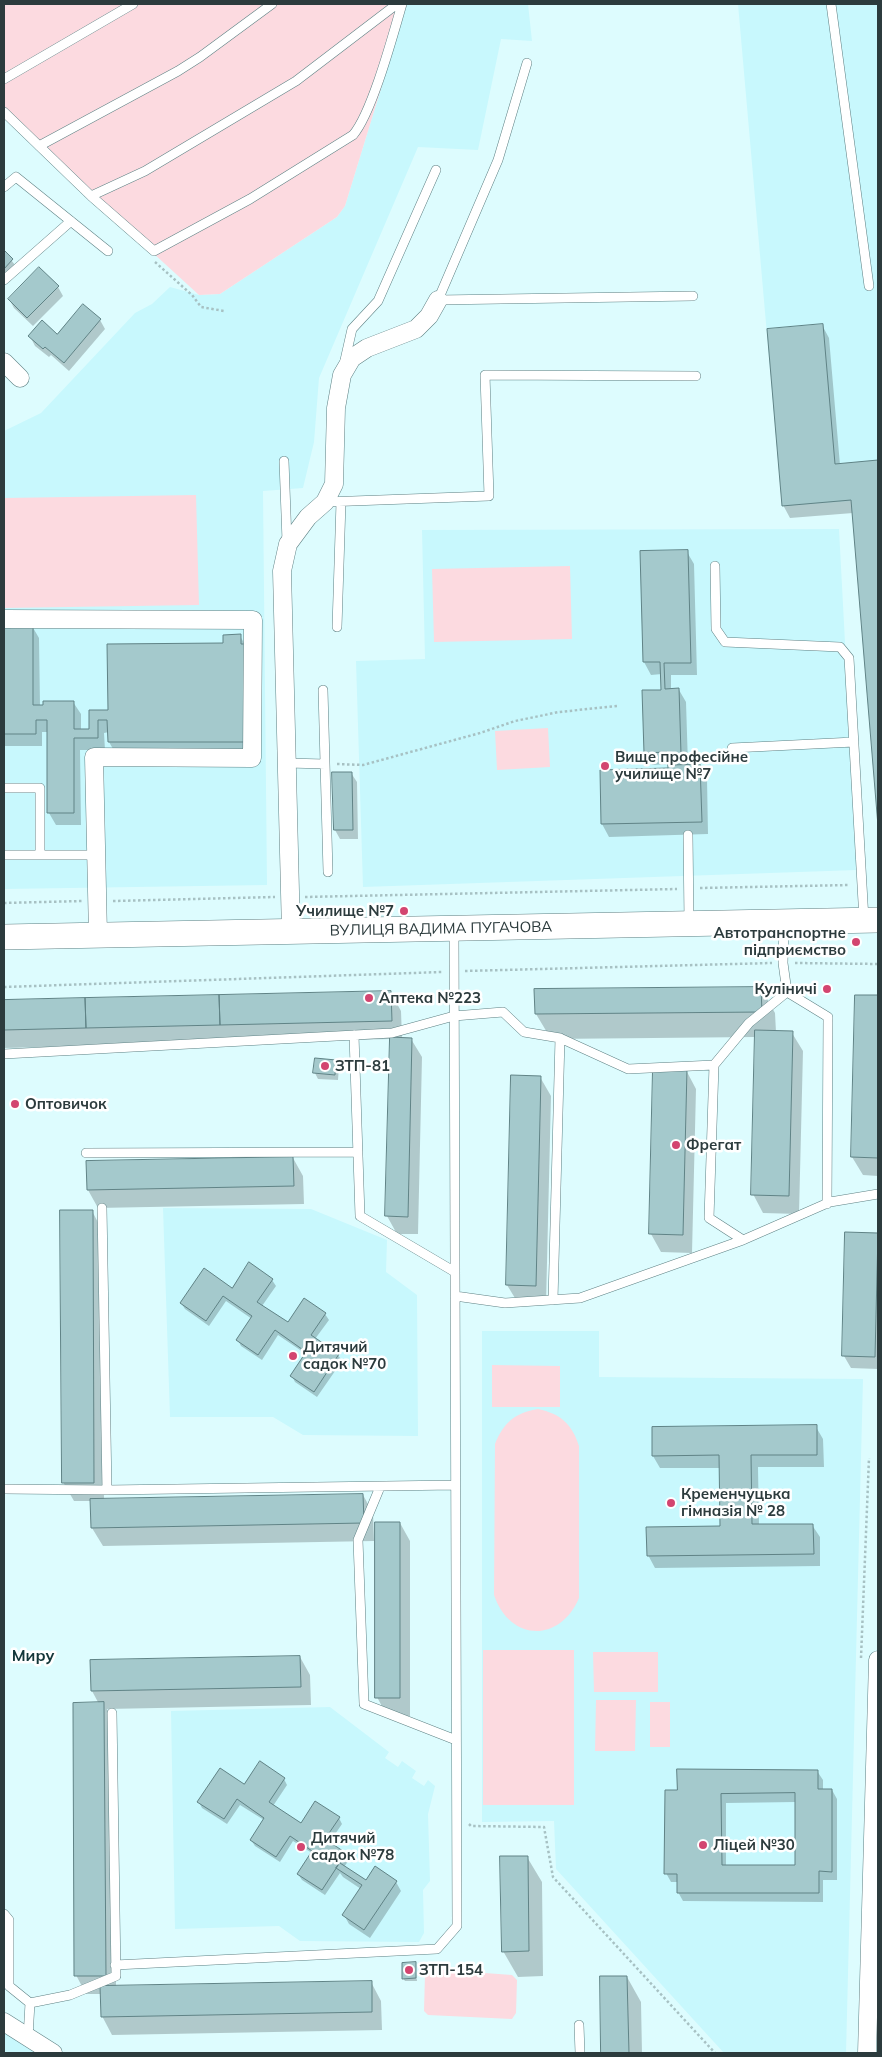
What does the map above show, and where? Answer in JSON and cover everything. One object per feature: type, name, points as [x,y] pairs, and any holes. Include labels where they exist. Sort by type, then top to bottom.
[{"type":"street","points":[[291,932],[282,571],[288,544],[308,516],[333,502],[336,408],[342,375],[352,358],[367,348],[416,329],[429,316],[438,300]]},
{"type":"street","points":[[4,362],[20,378]]},
{"type":"street","points":[[4,619],[253,620],[252,758],[94,758],[98,935]]},
{"type":"street","name":"ВУЛИЦЯ ВАДИМА ПУГАЧОВА","points":[[4,937],[871,920]]},
{"type":"street","points":[[867,2053],[875,1857],[878,1660]]},
{"type":"street","points":[[4,2022],[53,2053]]},
{"type":"lane","points":[[4,79],[133,4]]},
{"type":"lane","points":[[39,146],[185,67],[272,4]]},
{"type":"lane","points":[[91,196],[145,171],[296,81],[396,4]]},
{"type":"lane","points":[[4,112],[91,196],[154,251],[293,174],[353,135],[359,128],[402,4]]},
{"type":"lane","points":[[831,4],[869,286]]},
{"type":"lane","points":[[527,63],[498,160],[438,300],[693,296]]},
{"type":"lane","points":[[342,375],[352,329],[378,300],[436,170]]},
{"type":"lane","points":[[4,186],[16,177],[108,251]]},
{"type":"lane","points":[[4,280],[71,221]]},
{"type":"lane","points":[[337,627],[333,502],[489,496],[485,375],[696,376]]},
{"type":"lane","points":[[284,461],[288,544]]},
{"type":"lane","points":[[715,566],[716,629],[724,642],[840,647],[849,658],[862,885],[871,920]]},
{"type":"lane","points":[[323,690],[328,872]]},
{"type":"lane","points":[[732,748],[854,742]]},
{"type":"lane","points":[[287,763],[325,764]]},
{"type":"lane","points":[[4,788],[40,788],[40,855]]},
{"type":"lane","points":[[688,835],[689,924]]},
{"type":"lane","points":[[4,855],[96,855]]},
{"type":"lane","points":[[784,922],[783,963],[787,992]]},
{"type":"lane","points":[[116,1965],[437,1949],[457,1926],[454,929]]},
{"type":"lane","points":[[743,1240],[709,1218],[714,1065],[749,1022],[787,992]]},
{"type":"lane","points":[[787,992],[828,1017],[827,1204]]},
{"type":"lane","points":[[4,1054],[392,1033],[454,1016],[503,1012],[524,1032],[560,1038],[628,1069],[714,1065]]},
{"type":"lane","points":[[354,1035],[360,1216],[455,1272]]},
{"type":"lane","points":[[553,1300],[560,1038]]},
{"type":"lane","points":[[86,1154],[358,1152]]},
{"type":"lane","points":[[455,1296],[504,1303],[580,1298],[743,1240],[827,1204],[878,1194]]},
{"type":"lane","points":[[102,1208],[108,1490]]},
{"type":"lane","points":[[380,1486],[358,1540],[364,1704],[456,1740]]},
{"type":"lane","points":[[4,1489],[108,1490],[455,1486]]},
{"type":"lane","points":[[4,1914],[9,1920],[6,1989],[30,2002],[70,1995],[116,1976],[112,1713]]},
{"type":"lane","points":[[28,2037],[30,2002]]},
{"type":"lane","points":[[579,2025],[580,2053]]},
{"type":"path","points":[[325,764],[363,765],[480,733],[515,721],[558,712],[617,706]]},
{"type":"path","points":[[4,903],[862,885]]},
{"type":"path","points":[[456,1813],[471,1826],[544,1827],[553,1877],[715,2053]]},
{"type":"shaded area","points":[[4,4],[407,4],[345,206],[337,217],[220,294],[199,295],[4,117]]},
{"type":"shaded area","points":[[407,4],[528,4],[532,41],[501,39],[478,150],[418,147],[319,378],[314,442],[303,488],[263,491],[267,885],[4,889],[4,431],[41,413],[135,313],[152,304],[170,287],[199,295],[220,294],[337,217],[345,206]]},
{"type":"shaded area","points":[[738,4],[878,4],[878,826],[851,501],[782,506]]},
{"type":"shaded area","points":[[196,495],[199,605],[4,608],[4,498]]},
{"type":"shaded area","name":"Вище професійне училище №7","points":[[839,529],[857,870],[363,887],[356,661],[425,659],[422,530]]},
{"type":"shaded area","points":[[570,566],[572,639],[434,642],[432,569]]},
{"type":"shaded area","points":[[548,728],[550,767],[497,770],[495,731]]},
{"type":"shaded area","name":"Дитячий садок №70","points":[[163,1208],[311,1209],[387,1240],[386,1272],[417,1295],[418,1436],[303,1435],[273,1417],[170,1417]]},
{"type":"shaded area","points":[[482,1331],[599,1331],[599,1377],[863,1379],[846,2053],[724,2053],[556,1869],[554,1821],[482,1822]]},
{"type":"shaded area","points":[[492,1365],[560,1366],[560,1407],[492,1407]]},
{"type":"shaded area","points":[[538,1409],[553,1414],[564,1421],[573,1432],[579,1446],[579,1598],[571,1613],[560,1623],[548,1629],[535,1631],[511,1622],[501,1610],[494,1595],[495,1444],[506,1424],[523,1413]]},
{"type":"shaded area","points":[[483,1650],[574,1650],[574,1805],[483,1805]]},
{"type":"shaded area","points":[[593,1652],[658,1652],[658,1692],[594,1692]]},
{"type":"shaded area","points":[[596,1700],[636,1700],[635,1751],[595,1751]]},
{"type":"shaded area","points":[[650,1702],[670,1702],[670,1747],[650,1747]]},
{"type":"shaded area","name":"Дитячий садок №78","points":[[330,1707],[389,1752],[385,1758],[398,1767],[402,1761],[416,1771],[412,1778],[424,1786],[428,1780],[435,1786],[428,1814],[430,1881],[423,1890],[424,1933],[419,1942],[300,1941],[279,1926],[175,1929],[171,1711]]},
{"type":"shaded area","points":[[430,1969],[512,1975],[517,1980],[516,2013],[512,2019],[428,2015],[424,2011],[425,1974]]},
{"type":"shaded area","points":[[4,2031],[39,2053],[4,2053]]},
{"type":"building","points":[[4,250],[13,259],[4,269]]},
{"type":"building","points":[[39,267],[59,286],[27,318],[8,299]]},
{"type":"building","points":[[83,304],[101,319],[64,363],[28,336],[42,320],[57,334]]},
{"type":"building","points":[[823,324],[835,464],[878,460],[878,826],[851,500],[782,506],[767,329]]},
{"type":"building","name":"Вище професійне училище №7","points":[[688,550],[691,663],[664,663],[665,689],[679,688],[681,754],[672,754],[672,765],[700,764],[702,822],[601,824],[600,770],[668,768],[667,752],[644,753],[642,690],[661,690],[660,662],[643,662],[640,551]]},
{"type":"building","points":[[4,625],[33,625],[33,705],[43,705],[43,701],[74,701],[74,729],[89,729],[89,710],[108,710],[107,644],[223,643],[223,635],[241,634],[241,644],[247,644],[247,742],[108,742],[107,720],[98,720],[98,738],[74,738],[74,813],[47,813],[47,720],[36,720],[36,734],[4,734]]},
{"type":"building","points":[[332,772],[352,772],[353,830],[334,830]]},
{"type":"building","points":[[761,987],[762,1012],[535,1014],[534,989]]},
{"type":"building","points":[[391,991],[392,1021],[220,1025],[219,995]]},
{"type":"building","points":[[219,995],[220,1025],[86,1028],[85,998]]},
{"type":"building","points":[[855,995],[878,995],[878,1158],[851,1157]]},
{"type":"building","points":[[85,998],[86,1028],[4,1030],[4,1000]]},
{"type":"building","points":[[755,1030],[793,1031],[789,1196],[751,1195]]},
{"type":"building","points":[[390,1037],[412,1038],[408,1217],[385,1216]]},
{"type":"building","name":"ЗТП-81","points":[[315,1058],[336,1060],[335,1075],[313,1073]]},
{"type":"building","points":[[653,1068],[687,1069],[683,1235],[649,1234]]},
{"type":"building","points":[[511,1075],[541,1076],[536,1286],[506,1285]]},
{"type":"building","points":[[293,1157],[294,1186],[87,1190],[86,1161]]},
{"type":"building","points":[[60,1210],[93,1210],[94,1483],[62,1483]]},
{"type":"building","points":[[845,1232],[878,1233],[875,1357],[842,1356]]},
{"type":"building","points":[[249,1262],[273,1279],[257,1302],[288,1322],[304,1298],[326,1313],[311,1335],[339,1354],[314,1392],[290,1376],[306,1352],[275,1330],[258,1355],[236,1340],[252,1316],[223,1296],[206,1321],[180,1303],[204,1268],[232,1288]]},
{"type":"building","points":[[817,1425],[817,1455],[751,1455],[752,1524],[813,1524],[814,1554],[647,1556],[646,1527],[720,1526],[719,1455],[652,1456],[652,1427]]},
{"type":"building","points":[[363,1494],[364,1523],[91,1528],[90,1499]]},
{"type":"building","points":[[375,1522],[400,1522],[400,1698],[375,1698]]},
{"type":"building","points":[[300,1656],[301,1687],[91,1691],[90,1660]]},
{"type":"building","points":[[104,1702],[106,1976],[74,1976],[73,1703]]},
{"type":"building","points":[[260,1761],[285,1778],[269,1802],[301,1823],[315,1801],[340,1817],[325,1839],[346,1853],[322,1890],[297,1874],[312,1851],[290,1836],[276,1857],[250,1840],[264,1818],[237,1799],[224,1819],[197,1802],[220,1768],[244,1784]]},
{"type":"building","points":[[677,1769],[818,1770],[818,1789],[832,1789],[832,1872],[819,1871],[819,1893],[677,1893],[677,1874],[664,1874],[665,1790],[677,1790]],"holes":[[[795,1793],[795,1865],[722,1865],[721,1794]]]},
{"type":"building","points":[[500,1856],[528,1856],[529,1951],[502,1952]]},
{"type":"building","points":[[340,1863],[366,1880],[375,1866],[397,1881],[364,1930],[342,1915],[362,1885],[336,1868]]},
{"type":"building","name":"ЗТП-154","points":[[416,1962],[416,1978],[402,1979],[402,1963]]},
{"type":"building","points":[[600,1976],[627,1976],[629,2053],[601,2053]]},
{"type":"building","points":[[372,1981],[372,2012],[101,2017],[100,1986]]},
{"type":"place","name":"Вище професійне училище №7","points":[[605,766]]},
{"type":"place","name":"Училище №7","points":[[404,911]]},
{"type":"place","name":"Автотранспортне підприємство","points":[[856,942]]},
{"type":"place","name":"Куліничі","points":[[827,989]]},
{"type":"place","name":"Аптека №223","points":[[369,998]]},
{"type":"place","name":"ЗТП-81","points":[[325,1066]]},
{"type":"place","name":"Оптовичок","points":[[15,1104]]},
{"type":"place","name":"Фрегат","points":[[676,1145]]},
{"type":"place","name":"Дитячий садок №70","points":[[293,1356]]},
{"type":"place","name":"Кременчуцька гімназія № 28","points":[[671,1503]]},
{"type":"place","name":"Ліцей №30","points":[[703,1845]]},
{"type":"place","name":"Дитячий садок №78","points":[[301,1847]]},
{"type":"place","name":"ЗТП-154","points":[[409,1970]]},
{"type":"district","name":"Миру","points":[[33,1656]]}]
